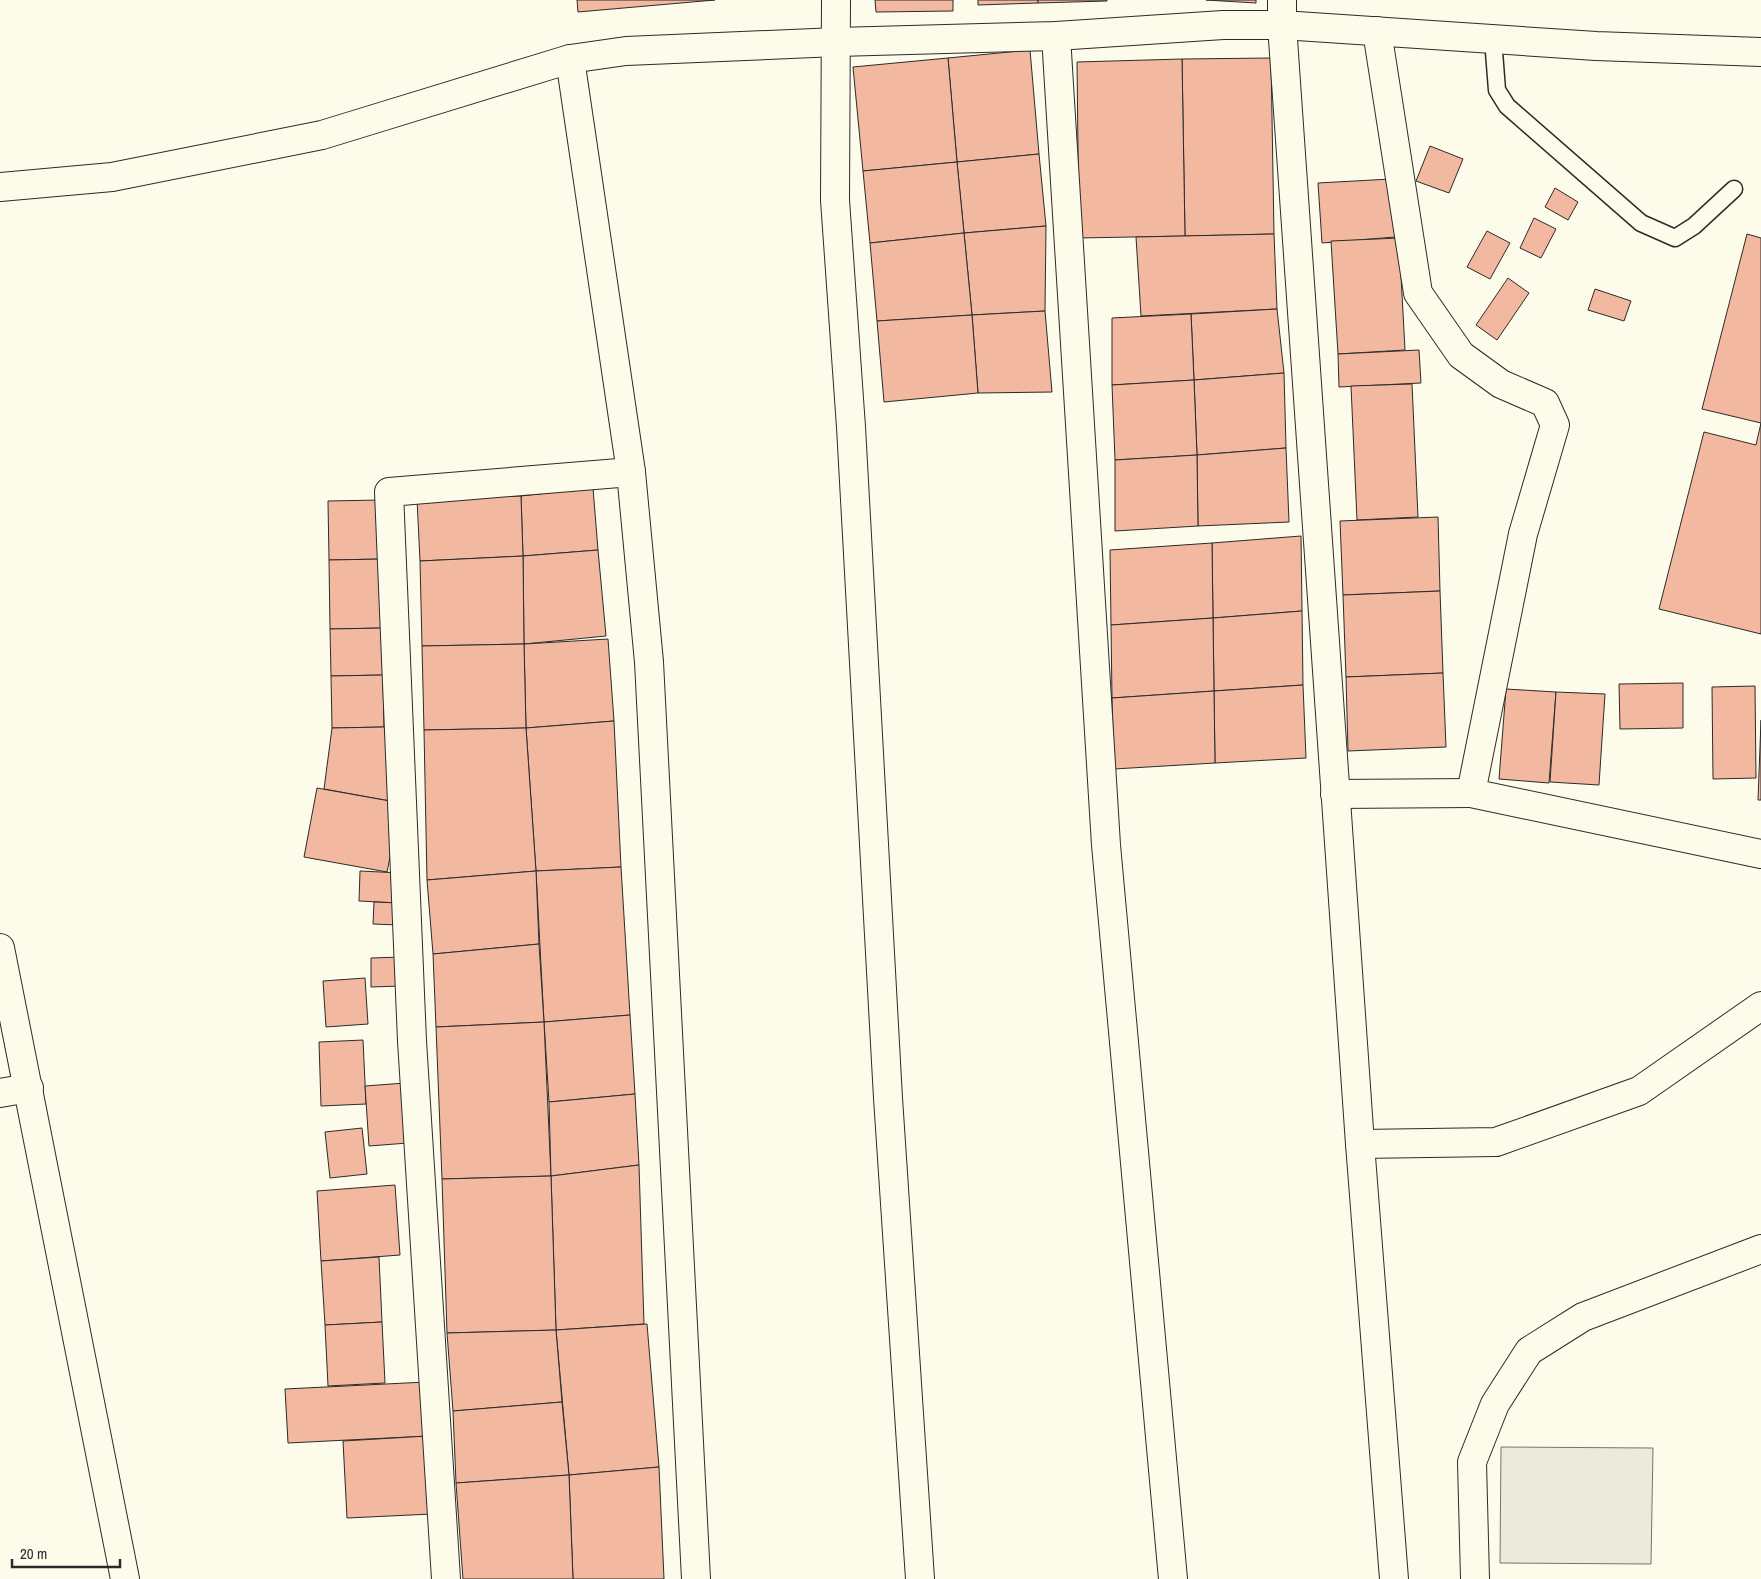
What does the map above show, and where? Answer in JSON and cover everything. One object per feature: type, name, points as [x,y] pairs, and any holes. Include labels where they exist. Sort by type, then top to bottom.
[{"type":"street","points":[[836,0],[835,200],[851,427],[888,1098],[920,1579]]},
{"type":"street","points":[[1282,12],[1360,1144],[1394,1579]]},
{"type":"street","points":[[0,187],[112,177],[322,135],[570,58],[626,51],[837,42],[1056,36],[1223,25],[1282,12],[1377,31],[1596,46],[1761,52]]},
{"type":"street","points":[[1377,31],[1418,293],[1461,354],[1501,384],[1545,403],[1555,425],[1523,534],[1471,793]]},
{"type":"street","points":[[1056,36],[1106,845],[1173,1579]]},
{"type":"street","points":[[570,58],[631,472],[649,662],[696,1579]]},
{"type":"street","points":[[446,1579],[412,1042],[389,492],[631,472]]},
{"type":"street","points":[[1335,794],[1471,793],[1761,854]]},
{"type":"street","points":[[0,948],[125,1579]]},
{"type":"street","points":[[1360,1144],[1496,1142],[1639,1091],[1761,1006]]},
{"type":"street","points":[[0,1094],[29,1088]]},
{"type":"street","points":[[1475,1579],[1472,1462],[1495,1404],[1529,1351],[1583,1318],[1761,1249]]},
{"type":"lane","points":[[1493,40],[1497,90],[1507,106],[1641,224],[1675,238],[1694,226],[1734,190]]},
{"type":"shaded area","points":[[1501,1447],[1653,1448],[1651,1564],[1500,1563]]},
{"type":"building","points":[[577,0],[715,0],[578,12]]},
{"type":"building","points":[[875,0],[953,0],[953,11],[876,12]]},
{"type":"building","points":[[978,0],[1038,0],[1038,3],[978,5]]},
{"type":"building","points":[[1038,0],[1107,0],[1107,1],[1038,3]]},
{"type":"building","points":[[1206,0],[1256,0],[1256,3]]},
{"type":"building","points":[[1030,50],[1039,154],[957,162],[948,58]]},
{"type":"building","points":[[948,58],[957,162],[863,171],[853,67]]},
{"type":"building","points":[[1271,58],[1274,234],[1185,236],[1182,59]]},
{"type":"building","points":[[1182,59],[1185,236],[1079,238],[1077,62]]},
{"type":"building","points":[[1430,146],[1463,159],[1449,193],[1416,181]]},
{"type":"building","points":[[1039,154],[1046,226],[964,233],[957,162]]},
{"type":"building","points":[[957,162],[964,233],[870,243],[863,171]]},
{"type":"building","points":[[1391,179],[1395,237],[1322,243],[1318,183]]},
{"type":"building","points":[[1555,188],[1578,202],[1568,220],[1545,207]]},
{"type":"building","points":[[1534,218],[1556,229],[1541,258],[1520,248]]},
{"type":"building","points":[[1046,226],[1045,311],[972,315],[964,233]]},
{"type":"building","points":[[1487,231],[1510,243],[1490,279],[1467,267]]},
{"type":"building","points":[[964,233],[972,315],[877,321],[870,243]]},
{"type":"building","points":[[1274,234],[1277,309],[1141,316],[1136,237]]},
{"type":"building","points":[[1747,234],[1761,238],[1761,423],[1702,409]]},
{"type":"building","points":[[1399,238],[1405,350],[1338,354],[1331,241]]},
{"type":"building","points":[[1508,278],[1529,293],[1497,340],[1476,325]]},
{"type":"building","points":[[1595,289],[1631,301],[1624,321],[1588,310]]},
{"type":"building","points":[[1277,309],[1284,373],[1194,380],[1191,314]]},
{"type":"building","points":[[1045,311],[1052,392],[978,393],[972,315]]},
{"type":"building","points":[[1191,314],[1194,380],[1112,385],[1112,318]]},
{"type":"building","points":[[972,315],[978,393],[884,402],[877,321]]},
{"type":"building","points":[[1419,350],[1421,383],[1339,387],[1338,354]]},
{"type":"building","points":[[1284,373],[1286,448],[1197,455],[1194,380]]},
{"type":"building","points":[[1194,380],[1197,455],[1115,460],[1112,385]]},
{"type":"building","points":[[1412,384],[1418,517],[1357,520],[1351,386]]},
{"type":"building","points":[[1761,423],[1761,634],[1659,609],[1704,432],[1756,445]]},
{"type":"building","points":[[1286,448],[1289,522],[1198,526],[1197,455]]},
{"type":"building","points":[[1197,455],[1198,526],[1115,531],[1115,460]]},
{"type":"building","points":[[593,488],[598,550],[523,556],[521,496]]},
{"type":"building","points":[[521,496],[523,556],[420,561],[417,499]]},
{"type":"building","points":[[381,500],[382,559],[329,560],[328,501]]},
{"type":"building","points":[[1438,517],[1440,591],[1343,595],[1340,521]]},
{"type":"building","points":[[1301,536],[1302,611],[1213,618],[1212,543]]},
{"type":"building","points":[[1212,543],[1213,618],[1111,625],[1110,550]]},
{"type":"building","points":[[598,550],[606,636],[524,644],[523,556]]},
{"type":"building","points":[[523,556],[524,644],[422,646],[420,561]]},
{"type":"building","points":[[382,559],[383,628],[330,629],[329,560]]},
{"type":"building","points":[[1440,591],[1443,673],[1346,677],[1343,595]]},
{"type":"building","points":[[1302,611],[1303,685],[1214,691],[1213,618]]},
{"type":"building","points":[[1213,618],[1214,691],[1112,698],[1111,625]]},
{"type":"building","points":[[383,628],[383,675],[331,676],[330,629]]},
{"type":"building","points":[[608,639],[614,721],[526,728],[524,644]]},
{"type":"building","points":[[524,644],[526,728],[424,730],[422,646]]},
{"type":"building","points":[[1443,673],[1446,747],[1348,751],[1346,677]]},
{"type":"building","points":[[383,675],[384,727],[332,728],[331,676]]},
{"type":"building","points":[[1683,683],[1683,728],[1620,729],[1619,684]]},
{"type":"building","points":[[1303,685],[1306,758],[1215,763],[1214,691]]},
{"type":"building","points":[[1755,686],[1756,778],[1713,779],[1712,687]]},
{"type":"building","points":[[1506,689],[1556,692],[1549,783],[1499,779]]},
{"type":"building","points":[[1214,691],[1215,763],[1114,769],[1112,698]]},
{"type":"building","points":[[1556,692],[1605,694],[1599,785],[1550,782]]},
{"type":"building","points":[[1761,720],[1761,800],[1758,800]]},
{"type":"building","points":[[614,721],[621,867],[536,871],[526,728]]},
{"type":"building","points":[[384,727],[395,731],[390,801],[324,789],[332,728]]},
{"type":"building","points":[[526,728],[536,871],[427,880],[424,730]]},
{"type":"building","points":[[317,788],[401,803],[387,872],[304,857]]},
{"type":"building","points":[[621,867],[630,1015],[544,1022],[536,871]]},
{"type":"building","points":[[360,871],[401,873],[399,903],[359,901]]},
{"type":"building","points":[[536,871],[539,944],[433,954],[427,880]]},
{"type":"building","points":[[374,902],[399,903],[399,925],[373,924]]},
{"type":"building","points":[[539,944],[544,1022],[436,1027],[433,954]]},
{"type":"building","points":[[401,957],[401,986],[371,987],[371,958]]},
{"type":"building","points":[[365,978],[368,1024],[326,1027],[323,981]]},
{"type":"building","points":[[630,1015],[635,1094],[549,1102],[544,1022]]},
{"type":"building","points":[[544,1022],[551,1176],[442,1179],[436,1027]]},
{"type":"building","points":[[363,1040],[366,1104],[321,1106],[319,1042]]},
{"type":"building","points":[[405,1083],[408,1143],[369,1146],[365,1086]]},
{"type":"building","points":[[635,1094],[639,1165],[551,1176],[549,1102]]},
{"type":"building","points":[[362,1128],[367,1174],[330,1178],[325,1132]]},
{"type":"building","points":[[639,1165],[644,1324],[556,1330],[551,1176]]},
{"type":"building","points":[[551,1176],[556,1330],[447,1333],[442,1179]]},
{"type":"building","points":[[395,1185],[400,1255],[321,1261],[317,1191]]},
{"type":"building","points":[[379,1257],[382,1322],[325,1325],[321,1261]]},
{"type":"building","points":[[382,1322],[385,1383],[328,1386],[325,1325]]},
{"type":"building","points":[[647,1324],[659,1467],[569,1475],[556,1330]]},
{"type":"building","points":[[556,1330],[562,1402],[453,1411],[447,1333]]},
{"type":"building","points":[[426,1382],[428,1436],[288,1443],[285,1389]]},
{"type":"building","points":[[562,1402],[569,1475],[456,1483],[453,1411]]},
{"type":"building","points":[[428,1436],[432,1514],[347,1518],[343,1441]]},
{"type":"building","points":[[659,1467],[664,1579],[573,1579],[569,1475]]},
{"type":"building","points":[[569,1475],[573,1579],[463,1579],[456,1483]]}]
